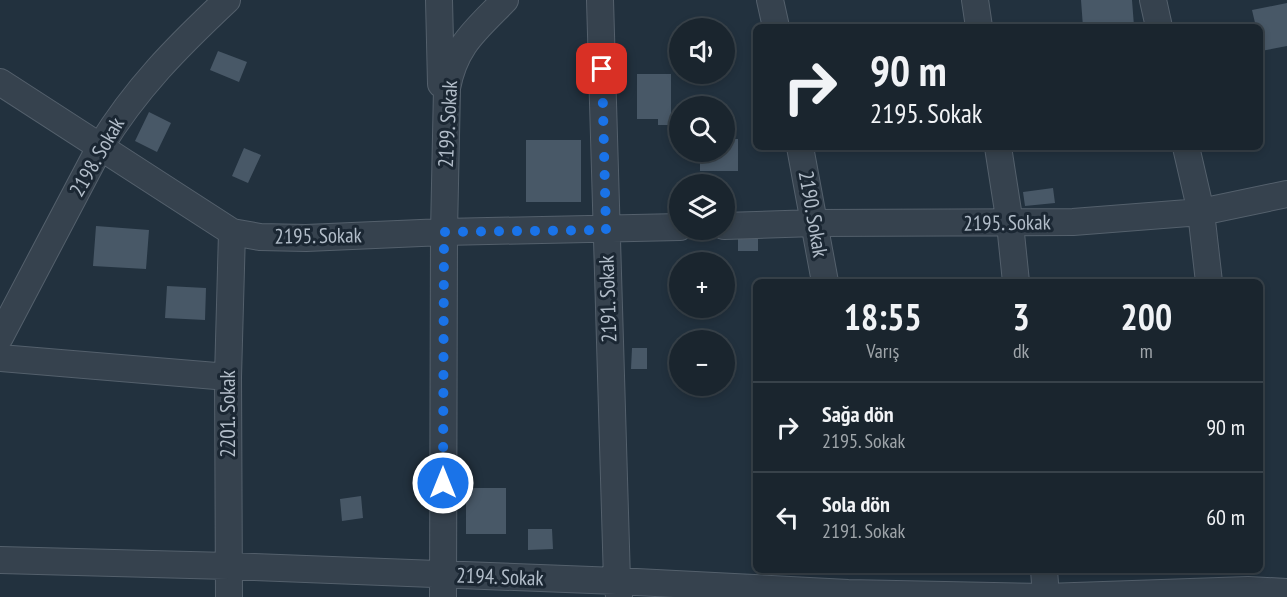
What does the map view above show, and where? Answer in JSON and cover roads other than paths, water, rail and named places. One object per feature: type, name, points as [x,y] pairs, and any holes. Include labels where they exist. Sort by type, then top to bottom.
[{"type":"street","name":"2198. Sokak","points":[[0,337],[118,117],[160,64],[226,0]]},
{"type":"street","name":"2199. Sokak","points":[[439,0],[444,232]]},
{"type":"street","name":"2199. Sokak","points":[[443,586],[444,232],[447,99],[450,68],[460,48],[505,0]]},
{"type":"street","name":"2191. Sokak","points":[[600,0],[618,589]]},
{"type":"street","points":[[770,0],[775,24]]},
{"type":"street","points":[[975,0],[979,24]]},
{"type":"street","points":[[1153,0],[1158,24]]},
{"type":"street","name":"2195. Sokak","points":[[0,82],[232,232],[260,237],[306,238],[444,232],[669,227]]},
{"type":"street","name":"2190. Sokak","points":[[801,150],[816,223],[825,279]]},
{"type":"street","points":[[998,150],[1016,279]]},
{"type":"street","points":[[1187,150],[1201,212],[1209,279]]},
{"type":"street","name":"2195. Sokak","points":[[735,226],[1073,222],[1201,212],[1287,194]]},
{"type":"street","name":"2201. Sokak","points":[[229,597],[228,376],[232,232]]},
{"type":"street","points":[[0,358],[228,376]]},
{"type":"street","name":"2194. Sokak","points":[[0,560],[228,566],[443,586],[618,589],[848,587],[1046,597],[1247,586],[1287,592]]},
{"type":"street","points":[[1044,573],[1046,597]]}]
